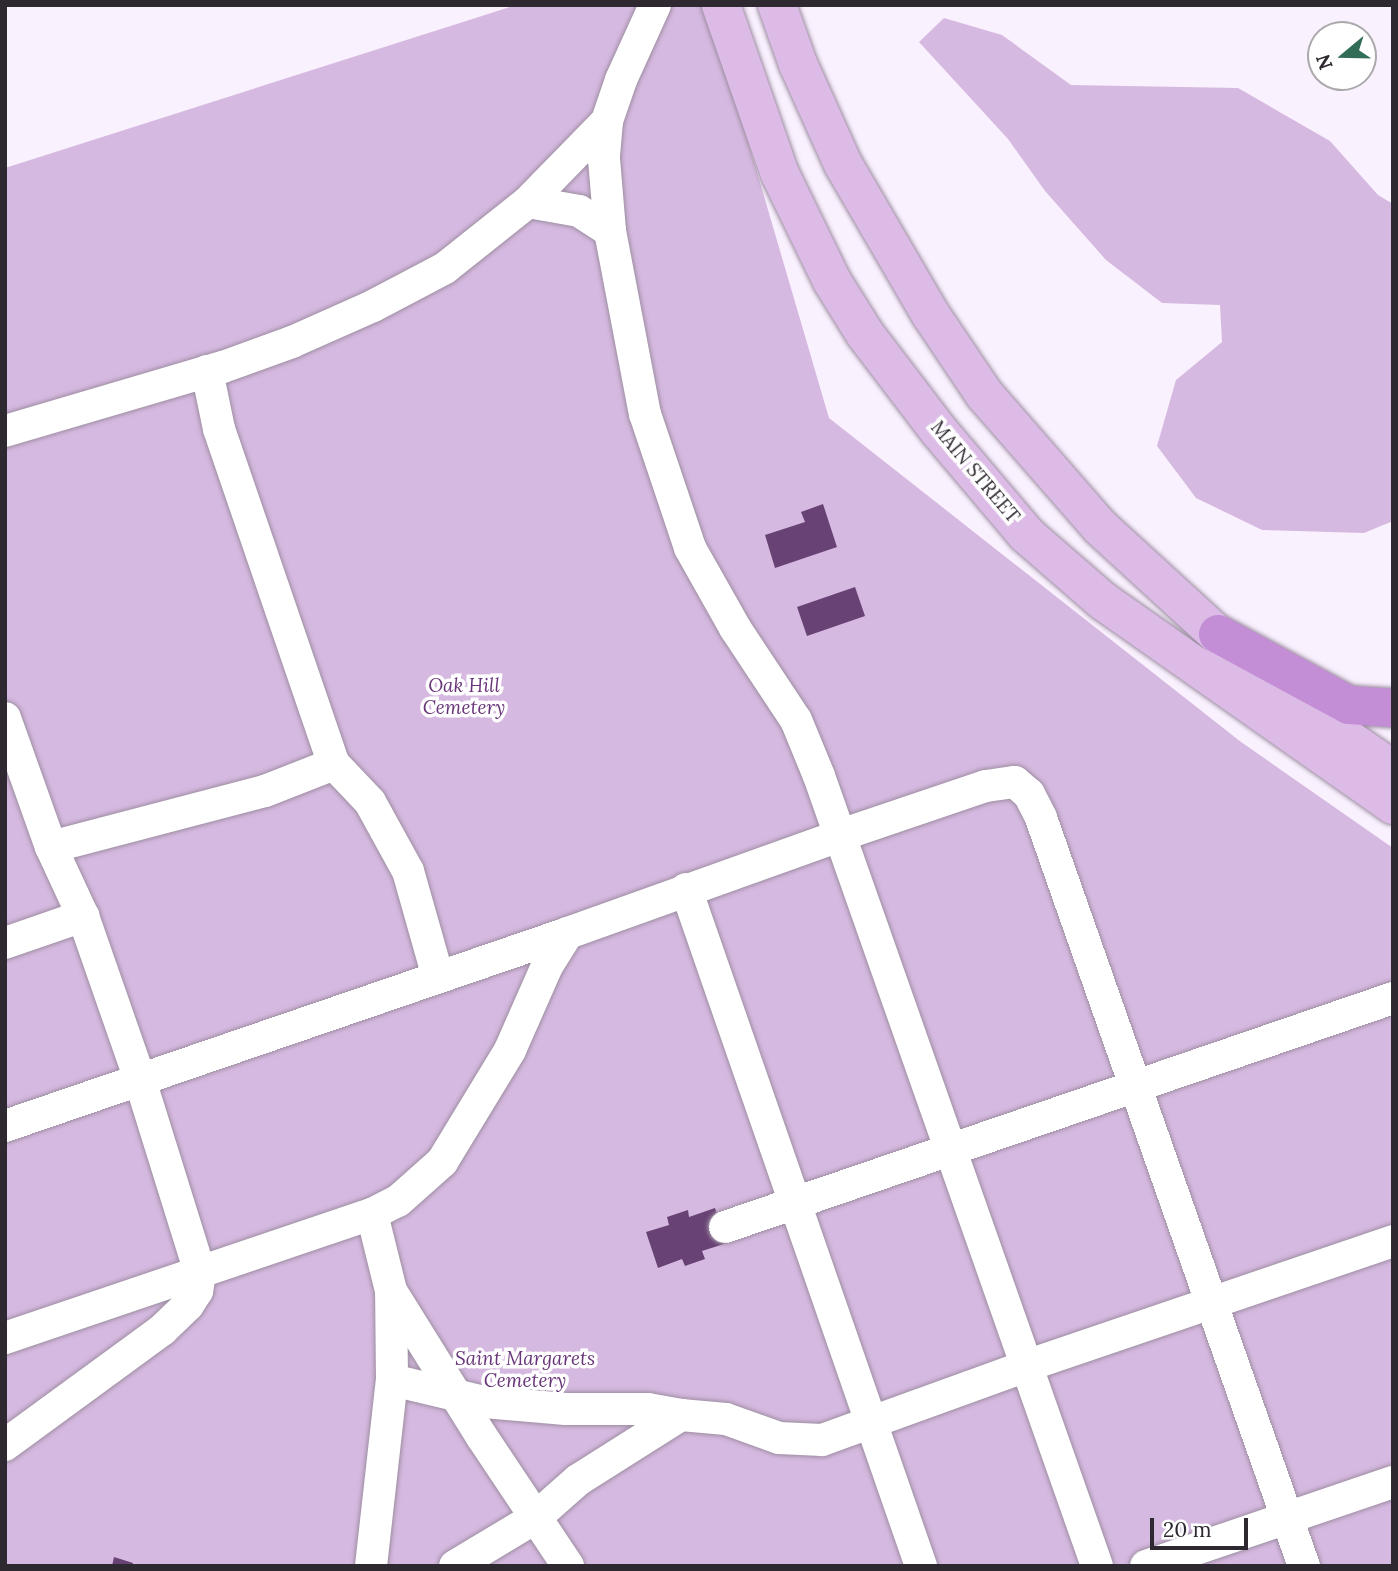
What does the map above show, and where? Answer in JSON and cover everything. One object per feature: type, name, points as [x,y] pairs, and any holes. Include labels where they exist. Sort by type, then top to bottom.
[{"type":"highway","points":[[1218,634],[1349,705],[1393,708]]},
{"type":"main road","name":"MAIN STREET","points":[[721,5],[780,174],[822,260],[865,334],[939,431],[1027,535],[1103,601],[1393,805]]},
{"type":"main road","points":[[777,5],[798,64],[843,164],[930,315],[984,394],[1100,527],[1279,691],[1393,770]]},
{"type":"lane","points":[[655,5],[621,80],[607,121],[604,159],[610,231],[642,402],[690,548],[735,628],[796,720],[841,835],[1097,1566]]},
{"type":"lane","points":[[5,431],[207,371],[292,342],[373,306],[444,268],[528,202],[607,121]]},
{"type":"lane","points":[[528,202],[579,211],[610,231]]},
{"type":"lane","points":[[207,371],[219,429],[334,764],[370,802],[408,871],[438,977]]},
{"type":"lane","points":[[5,718],[14,771],[83,916],[140,1080],[200,1273],[197,1292],[188,1305],[162,1330],[5,1446]]},
{"type":"lane","points":[[51,847],[265,791],[334,764]]},
{"type":"lane","points":[[5,1126],[568,933],[841,835],[986,786],[1015,782],[1028,794],[1041,818],[1304,1566]]},
{"type":"lane","points":[[687,889],[869,1423],[921,1566]]},
{"type":"lane","points":[[5,943],[83,916]]},
{"type":"lane","points":[[5,1338],[372,1214],[398,1201],[442,1162],[510,1051],[547,966],[568,933]]},
{"type":"lane","points":[[725,1227],[1393,998]]},
{"type":"lane","points":[[371,1566],[392,1380],[391,1291],[372,1214]]},
{"type":"lane","points":[[392,1380],[484,1402],[566,1409],[648,1409],[726,1419],[779,1438],[822,1440],[1026,1366],[1393,1241]]},
{"type":"lane","points":[[391,1291],[568,1566]]},
{"type":"lane","points":[[455,1566],[535,1518],[578,1480],[681,1415]]},
{"type":"lane","points":[[1146,1566],[1393,1482]]},
{"type":"green space","name":"Oak Hill Cemetery","points":[[516,5],[708,5],[829,418],[1241,742],[1393,848],[1393,1566],[5,1566],[5,168]]},
{"type":"green space","points":[[944,18],[1002,35],[1071,85],[1238,88],[1330,141],[1378,195],[1393,204],[1393,521],[1364,533],[1262,530],[1196,498],[1157,446],[1176,380],[1222,342],[1220,305],[1162,303],[1106,260],[1045,191],[1008,139],[919,42]]},
{"type":"building","points":[[823,504],[837,547],[775,568],[765,535],[805,522],[801,512]]},
{"type":"building","points":[[855,587],[865,616],[807,636],[797,607]]},
{"type":"building","points":[[715,1208],[727,1243],[702,1251],[705,1259],[685,1266],[682,1259],[658,1268],[646,1232],[669,1225],[667,1217],[688,1210],[689,1217]]},
{"type":"building","points":[[114,1557],[133,1563],[132,1566],[112,1566]]},
{"type":"park label","name":"Saint Margarets Cemetery","points":[[525,1370]]}]
